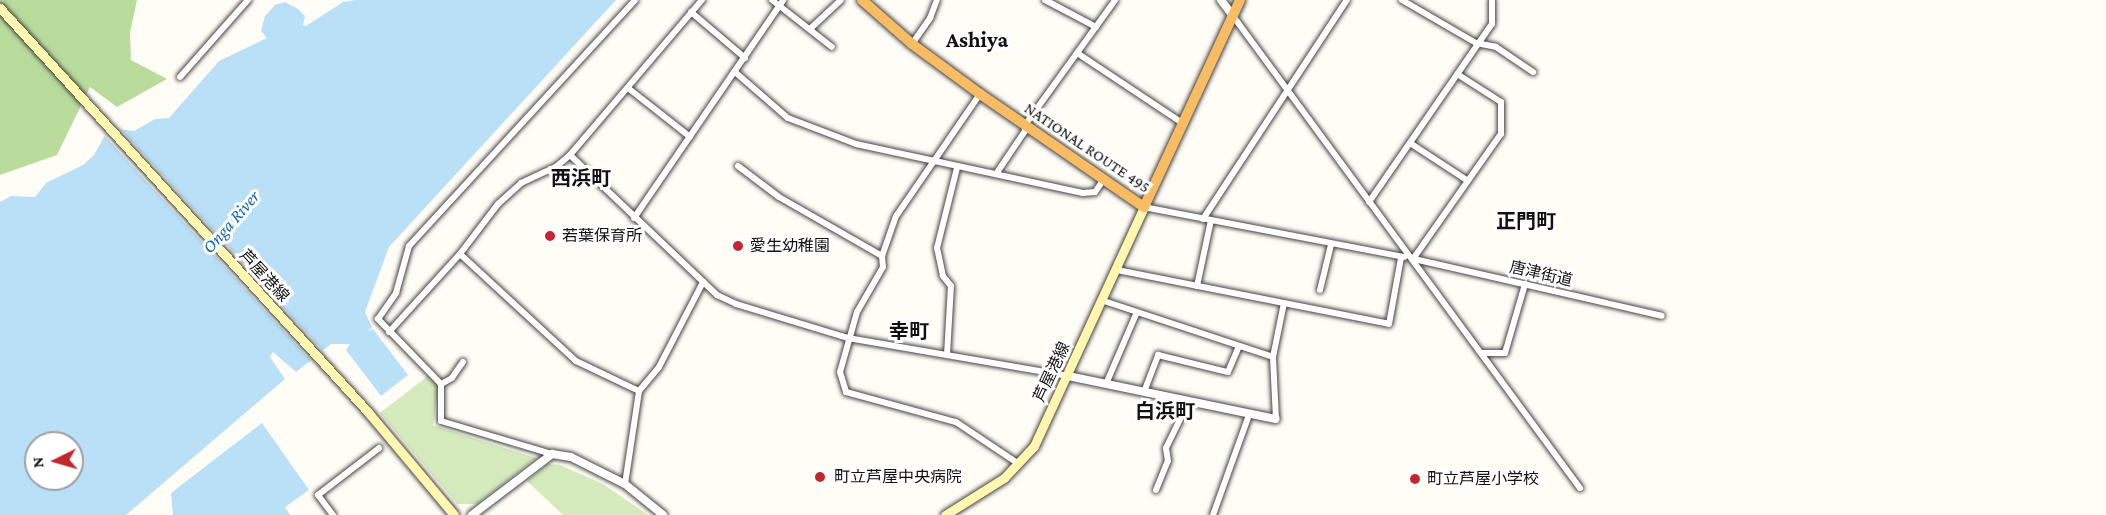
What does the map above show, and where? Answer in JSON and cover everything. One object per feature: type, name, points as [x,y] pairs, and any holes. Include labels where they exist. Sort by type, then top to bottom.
[{"type":"highway","name":"NATIONAL ROUTE 495","points":[[862,0],[912,44],[980,94],[1144,207],[1185,124],[1240,0]]},
{"type":"main road","name":"芦屋港線","points":[[0,8],[368,412],[454,515]]},
{"type":"main road","name":"芦屋港線","points":[[945,515],[1004,478],[1034,446],[1117,270],[1144,207]]},
{"type":"street","points":[[180,77],[248,0]]},
{"type":"street","points":[[635,0],[414,238],[396,293],[378,319],[441,384],[441,421],[552,454],[571,457],[625,484],[663,515]]},
{"type":"street","points":[[389,332],[460,254],[498,204],[521,183],[570,155],[702,0]]},
{"type":"street","points":[[772,0],[781,3],[832,47]]},
{"type":"street","points":[[810,29],[841,0]]},
{"type":"street","points":[[912,44],[930,18],[937,0]]},
{"type":"street","points":[[996,174],[1025,131],[1025,124],[1115,0]]},
{"type":"street","points":[[1221,0],[1369,202],[1412,256],[1580,488]]},
{"type":"street","points":[[1203,219],[1347,0]]},
{"type":"street","points":[[1402,0],[1476,42],[1496,47],[1533,72]]},
{"type":"street","points":[[1369,202],[1457,74],[1476,42],[1492,24],[1492,0]]},
{"type":"street","points":[[1048,1],[1096,27]]},
{"type":"street","points":[[634,218],[781,3]]},
{"type":"street","points":[[691,12],[745,58]]},
{"type":"street","points":[[1077,53],[1185,124]]},
{"type":"street","points":[[735,72],[788,118],[856,144],[957,168],[1091,194],[1104,179]]},
{"type":"street","points":[[1144,207],[1401,258],[1412,256],[1502,134],[1501,102],[1457,74]]},
{"type":"street","points":[[628,88],[690,137]]},
{"type":"street","points":[[980,94],[930,162],[900,209],[882,256],[883,267],[857,312],[840,372],[846,392],[956,422],[1019,464]]},
{"type":"street","points":[[1410,143],[1468,181]]},
{"type":"street","points":[[570,155],[717,295],[736,304],[849,338],[1068,376],[1276,419],[1273,357],[1284,303]]},
{"type":"street","points":[[738,166],[779,197],[882,256]]},
{"type":"street","points":[[947,355],[951,286],[943,276],[937,248],[957,168]]},
{"type":"street","points":[[1197,286],[1211,220]]},
{"type":"street","points":[[1320,290],[1331,245]]},
{"type":"street","points":[[460,254],[576,361],[639,391]]},
{"type":"street","name":"唐津街道","points":[[1412,256],[1662,316]]},
{"type":"street","points":[[1117,270],[1389,324],[1401,258]]},
{"type":"street","points":[[625,484],[639,391],[659,367],[704,282]]},
{"type":"street","points":[[1482,353],[1504,353],[1525,284]]},
{"type":"street","points":[[1101,300],[1273,357]]},
{"type":"street","points":[[1106,384],[1137,312]]},
{"type":"street","points":[[1144,392],[1158,355],[1228,372],[1239,346]]},
{"type":"street","points":[[441,384],[452,378],[464,362]]},
{"type":"street","points":[[1156,490],[1168,461],[1166,448],[1189,402]]},
{"type":"street","points":[[1213,515],[1249,415]]},
{"type":"street","points":[[333,515],[318,495],[379,448]]},
{"type":"street","points":[[472,515],[552,454]]},
{"type":"green space","points":[[0,0],[137,0],[130,33],[131,60],[167,79],[117,107],[90,87],[57,155],[0,175]]},
{"type":"green space","points":[[429,375],[439,385],[433,425],[536,458],[477,504],[457,504],[380,413]]},
{"type":"green space","points":[[548,464],[560,465],[603,484],[648,515],[563,515],[527,481]]},
{"type":"water","name":"Onga River","points":[[355,0],[616,0],[389,247],[365,312],[372,327],[368,331],[373,329],[408,375],[381,396],[346,350],[350,344],[331,344],[296,372],[273,352],[270,357],[285,379],[126,515],[0,515],[0,202],[11,196],[35,197],[46,183],[83,165],[94,155],[109,128],[134,131],[155,119],[169,118],[219,61],[267,38],[261,31],[265,16],[275,5],[285,2],[298,9],[305,16],[303,25],[306,26],[343,2]]},
{"type":"water","points":[[262,423],[309,490],[285,507],[290,515],[173,515],[171,493]]},
{"type":"pier","points":[[117,125],[325,353],[313,363],[103,134],[107,126]]},
{"type":"place","name":"若葉保育所","points":[[550,236]]},
{"type":"place","name":"愛生幼稚園","points":[[738,246]]},
{"type":"place","name":"町立芦屋中央病院","points":[[820,477]]},
{"type":"place","name":"町立芦屋小学校","points":[[1415,479]]},
{"type":"district","name":"Ashiya","points":[[977,40]]},
{"type":"district","name":"西浜町","points":[[581,178]]},
{"type":"district","name":"正門町","points":[[1526,221]]},
{"type":"district","name":"幸町","points":[[909,331]]},
{"type":"district","name":"白浜町","points":[[1165,411]]}]
